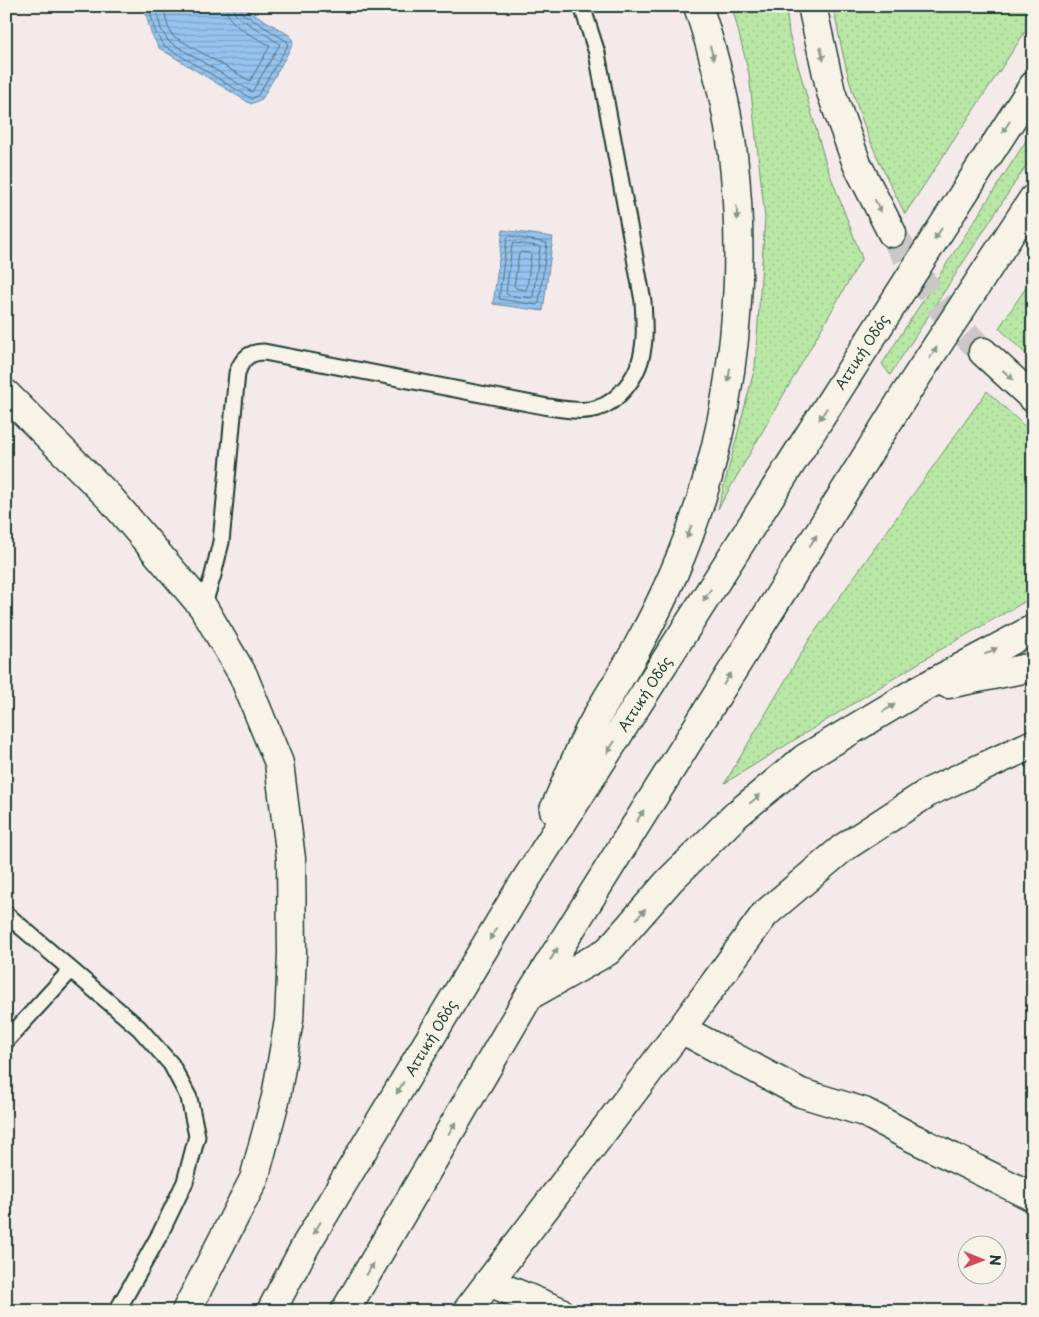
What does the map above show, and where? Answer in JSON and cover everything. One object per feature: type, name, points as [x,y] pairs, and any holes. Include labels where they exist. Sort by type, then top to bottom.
[{"type":"main road","points":[[518,892],[591,728],[639,644],[673,575],[699,508],[720,430],[733,352],[737,293],[738,230],[733,154],[722,89],[698,6]]},
{"type":"main road","points":[[812,6],[831,92],[858,164],[892,233]]},
{"type":"main road","name":"Αττική Οδός","points":[[271,1311],[308,1244],[518,892],[1033,86]]},
{"type":"main road","points":[[346,1311],[529,996],[906,393],[1033,199]]},
{"type":"main road","points":[[982,352],[1033,398]]},
{"type":"main road","points":[[6,394],[110,498],[203,607],[243,675],[279,763],[291,859],[292,954],[289,1020],[276,1097],[254,1179],[186,1311]]},
{"type":"main road","points":[[529,996],[608,951],[670,880],[736,816],[805,758],[917,691],[1033,629]]},
{"type":"main road","points":[[917,691],[1033,666]]},
{"type":"main road","points":[[467,1311],[765,914],[843,848],[929,792],[1033,744]]},
{"type":"main road","points":[[680,1029],[801,1093],[864,1112],[1033,1197]]},
{"type":"main road","points":[[489,1282],[559,1311]]},
{"type":"lane","points":[[203,607],[221,542],[237,373],[240,363],[246,356],[255,352],[264,352],[548,407],[574,410],[597,409],[615,400],[629,382],[641,358],[644,331],[643,300],[597,53],[582,6]]},
{"type":"lane","points":[[6,914],[139,1028],[171,1064],[189,1098],[197,1136],[186,1182],[160,1234],[117,1311]]},
{"type":"lane","points":[[6,1041],[71,970]]},
{"type":"green space","points":[[732,6],[786,6],[789,34],[826,164],[862,258],[718,509],[755,367],[765,218],[749,74]]},
{"type":"green space","points":[[833,6],[1033,6],[1033,20],[905,214],[874,150],[859,111],[847,72]]},
{"type":"green space","points":[[1033,130],[1033,155],[890,375],[882,364]]},
{"type":"green space","points":[[1033,277],[1033,361],[999,328]]},
{"type":"green space","points":[[987,391],[1033,434],[1033,597],[938,651],[725,783],[809,640]]},
{"type":"water","points":[[144,6],[241,6],[289,35],[293,44],[262,99],[251,104],[159,48],[151,33]]},
{"type":"water","points":[[503,230],[553,237],[543,311],[493,304]]},
{"type":"tunnel","points":[[892,233],[918,276],[948,316],[983,352]]}]
